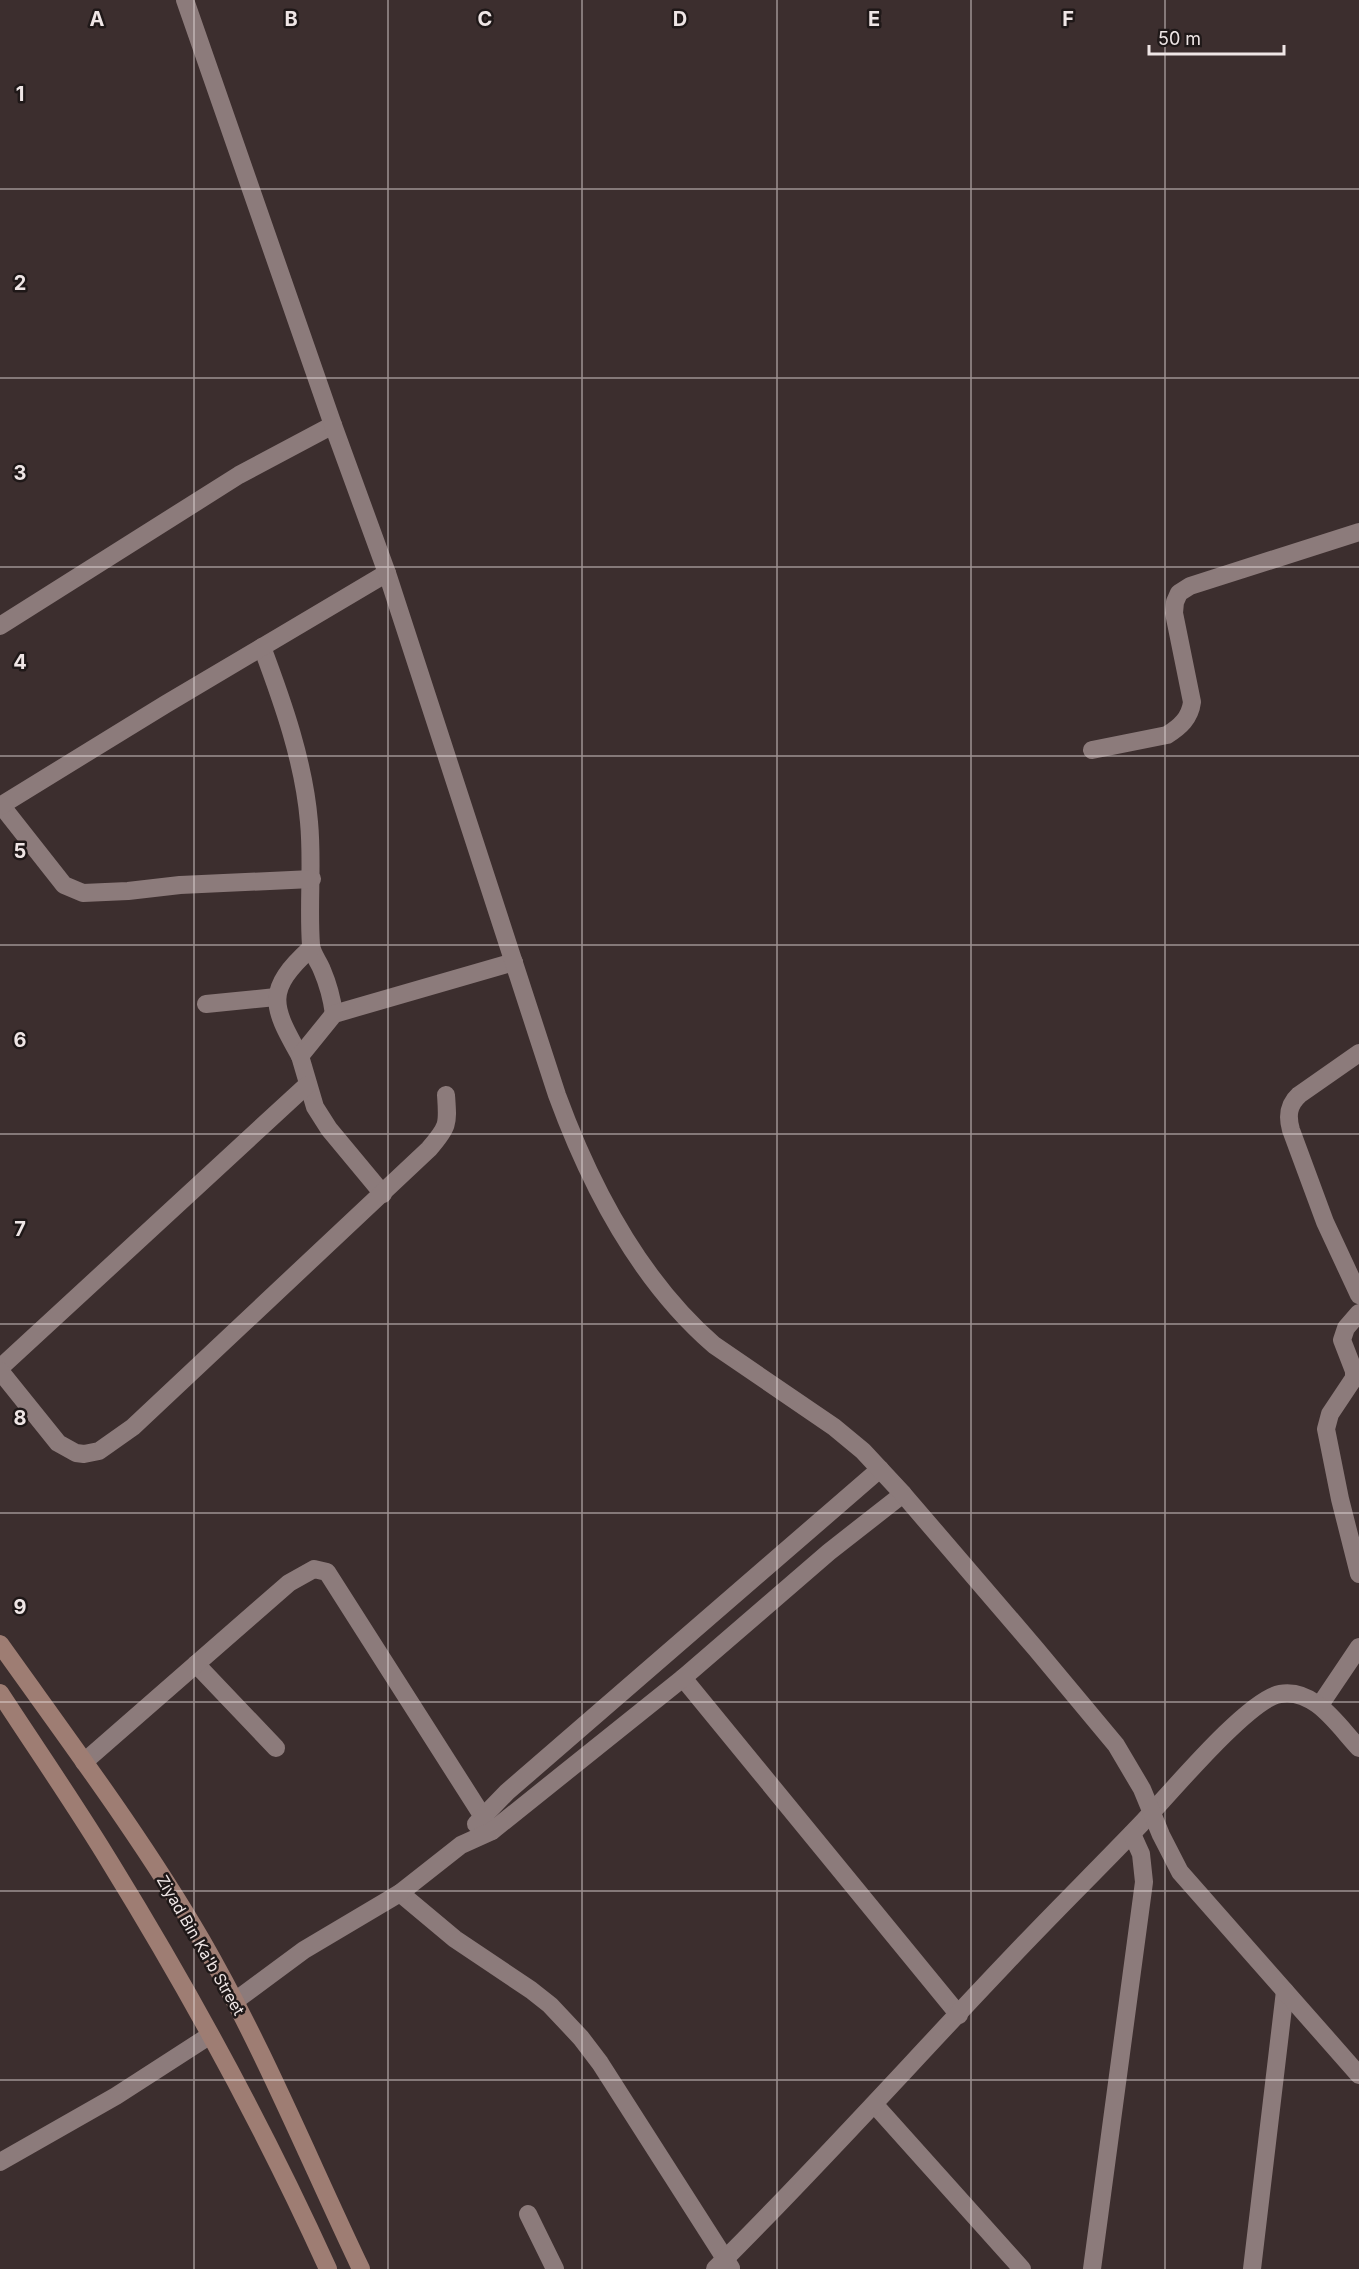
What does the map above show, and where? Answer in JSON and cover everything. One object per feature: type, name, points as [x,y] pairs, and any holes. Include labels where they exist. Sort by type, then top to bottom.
[{"type":"main road","name":"Ziyad Bin Ka'b Street","points":[[0,1644],[158,1869],[202,1941],[235,2001],[318,2171],[362,2269]]},
{"type":"main road","points":[[0,1693],[111,1863],[163,1952],[254,2118],[328,2269]]},
{"type":"street","points":[[185,0],[387,573],[556,1095],[578,1150],[603,1200],[654,1282],[676,1308],[714,1345],[834,1427],[880,1469],[903,1494],[1116,1745],[1137,1779],[1171,1857],[1180,1872],[1359,2075]]},
{"type":"street","points":[[0,626],[239,475],[333,424]]},
{"type":"street","points":[[1092,750],[1167,735],[1188,717],[1192,702],[1174,613],[1179,593],[1190,586],[1222,574],[1359,532]]},
{"type":"street","points":[[312,879],[180,885],[83,893],[64,885],[1,806],[387,573]]},
{"type":"street","points":[[262,647],[281,697],[305,787],[312,879],[311,948],[329,989],[334,1014]]},
{"type":"street","points":[[311,948],[287,972],[276,997],[282,1025],[300,1056],[315,1107],[328,1129],[382,1194]]},
{"type":"street","points":[[300,1056],[334,1014],[514,962]]},
{"type":"street","points":[[206,1004],[276,997]]},
{"type":"street","points":[[1359,1053],[1299,1095],[1291,1104],[1288,1114],[1325,1222],[1359,1295]]},
{"type":"street","points":[[307,1085],[0,1369],[58,1443],[76,1453],[99,1451],[133,1427],[382,1194],[445,1131],[446,1095]]},
{"type":"street","points":[[1359,1313],[1346,1328],[1342,1340],[1354,1371],[1354,1378],[1330,1414],[1326,1429],[1340,1499],[1359,1574]]},
{"type":"street","points":[[487,1824],[507,1792],[880,1469]]},
{"type":"street","points":[[235,2001],[304,1950],[400,1893],[487,1824],[683,1678],[829,1552],[903,1494]]},
{"type":"street","points":[[84,1762],[289,1583],[314,1569],[327,1572],[487,1824]]},
{"type":"street","points":[[1320,1705],[1359,1647]]},
{"type":"street","points":[[196,1664],[276,1748]]},
{"type":"street","points":[[683,1678],[959,2015]]},
{"type":"street","points":[[400,1893],[455,1940],[531,1990],[580,2037],[642,2127],[724,2266],[1002,1966],[1257,1704],[1279,1694],[1292,1693],[1320,1705],[1358,1746]]},
{"type":"street","points":[[1092,2269],[1144,1882],[1141,1854],[1132,1834]]},
{"type":"street","points":[[1252,2269],[1285,1991]]},
{"type":"street","points":[[0,2162],[116,2096],[209,2036]]},
{"type":"street","points":[[875,2105],[1022,2269]]},
{"type":"street","points":[[528,2214],[555,2269]]}]
